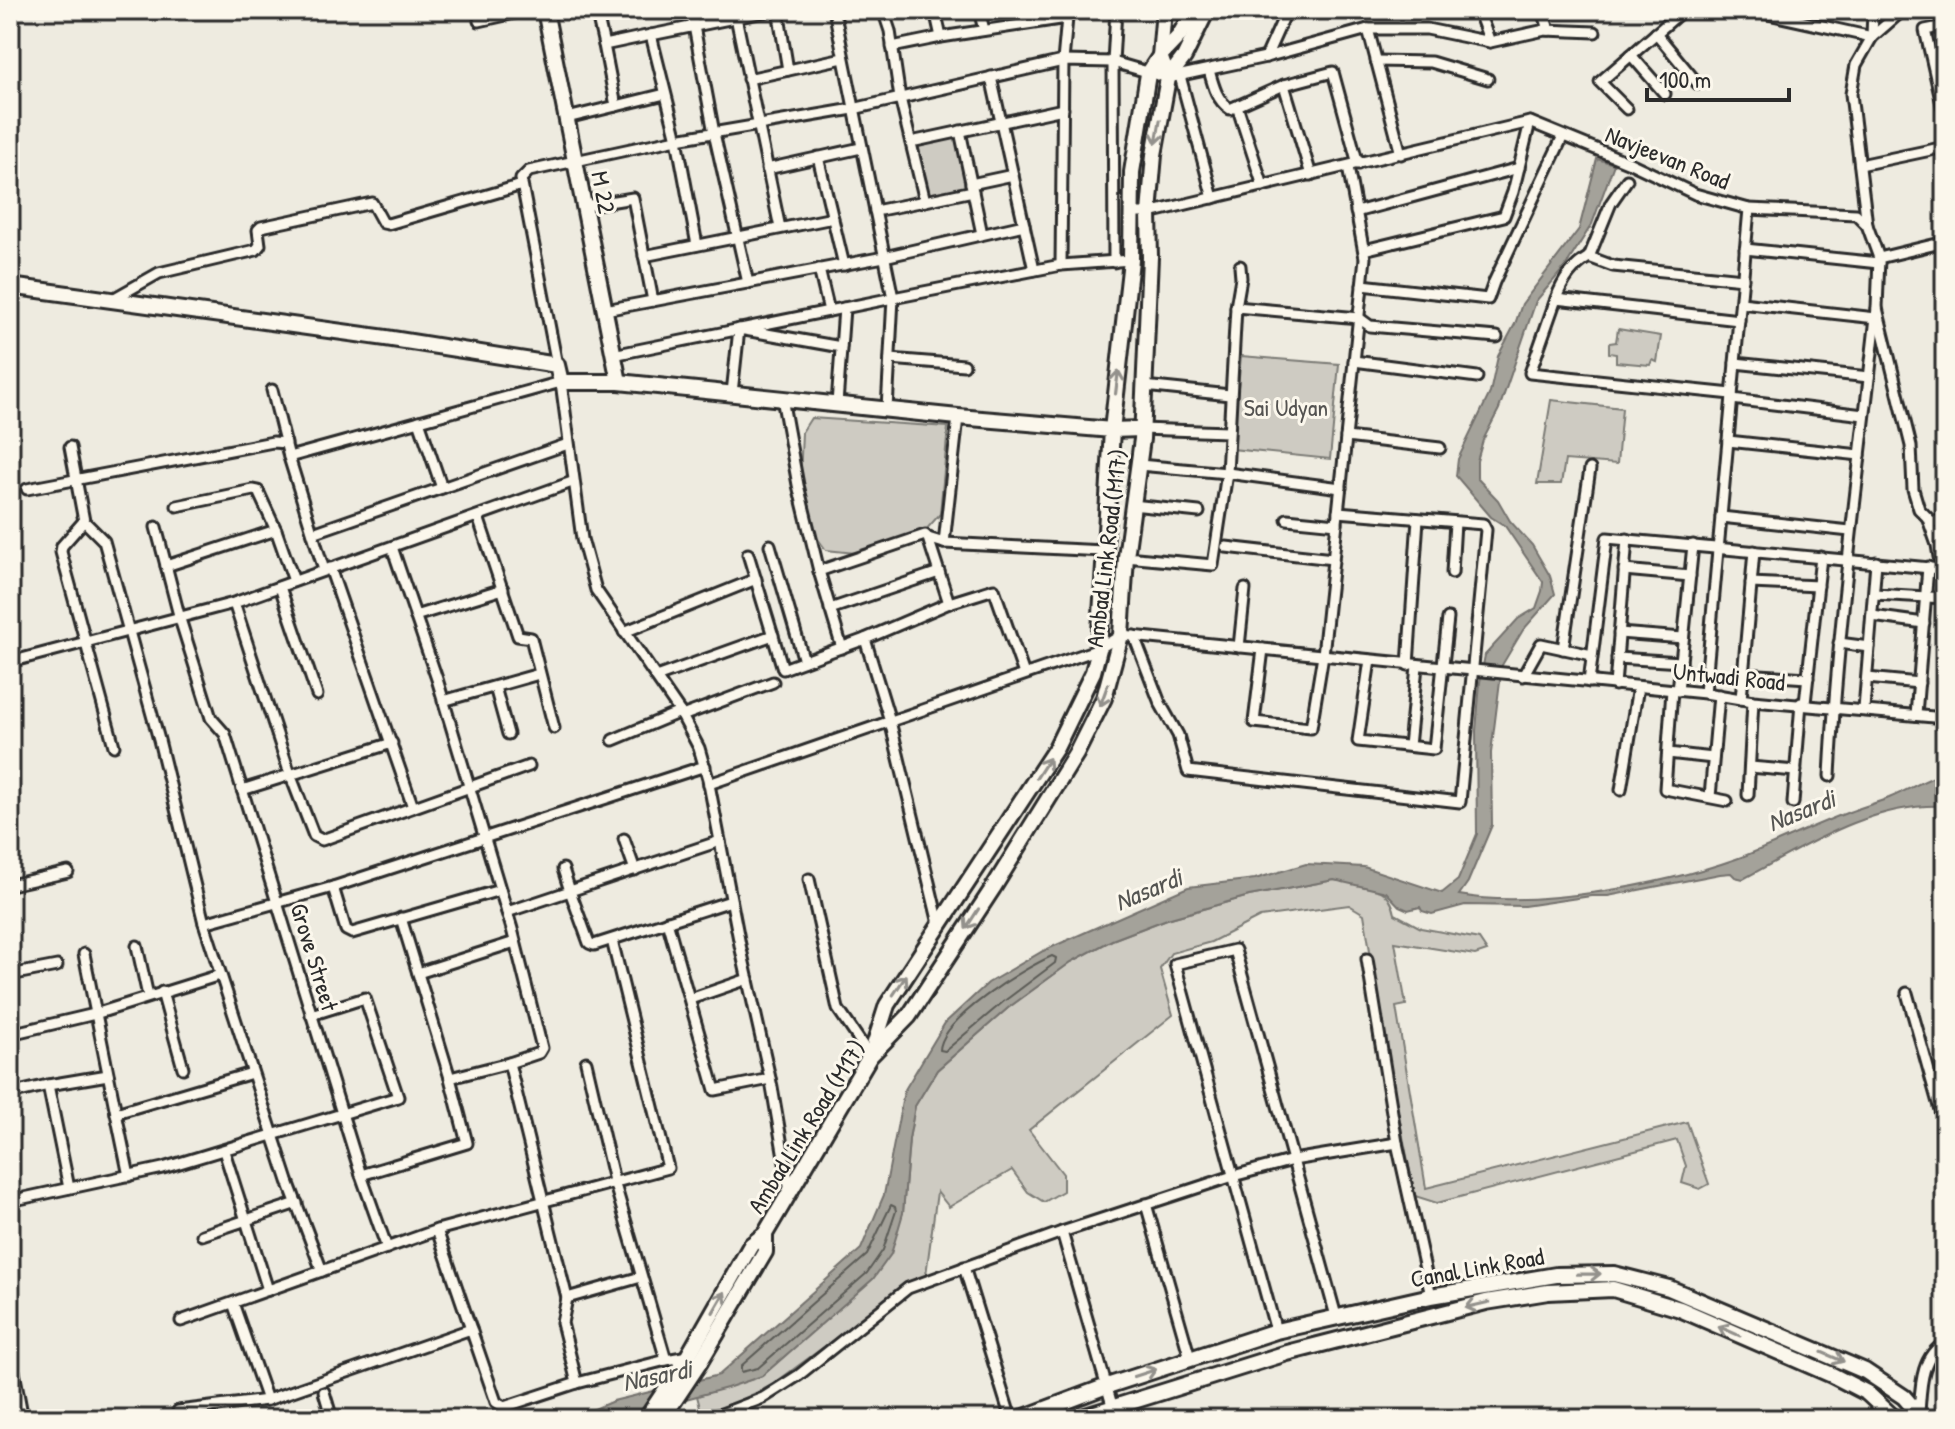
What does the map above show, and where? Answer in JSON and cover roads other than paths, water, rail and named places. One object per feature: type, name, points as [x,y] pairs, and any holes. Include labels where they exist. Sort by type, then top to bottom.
[{"type":"main road","name":"M 22","points":[[545,10],[619,382]]},
{"type":"main road","points":[[1164,10],[1160,56],[1174,77],[1207,10]]},
{"type":"main road","points":[[870,1056],[887,1005],[1056,748],[1093,672],[1099,649],[1112,430],[1131,260],[1132,172],[1148,74],[1179,36],[1194,10]]},
{"type":"main road","name":"Ambad Link Road (M17)","points":[[646,1419],[680,1369],[694,1359],[765,1252],[765,1234],[870,1056],[909,1016],[993,888],[1076,754],[1104,698],[1128,636],[1126,557],[1139,465],[1150,257],[1149,213],[1154,155],[1174,77]]},
{"type":"main road","points":[[10,286],[557,365],[561,382],[619,382],[958,417],[1112,430],[1141,429]]},
{"type":"main road","name":"Canal Link Road","points":[[1019,1419],[1190,1358],[1336,1316],[1556,1275],[1614,1274],[1669,1288],[1865,1371],[1904,1397],[1921,1416]]},
{"type":"main road","name":"Canal Link Road","points":[[1076,1419],[1114,1413],[1287,1353],[1486,1302],[1548,1292],[1613,1289],[1680,1309],[1832,1375],[1867,1393],[1891,1414]]},
{"type":"main road","points":[[662,1419],[694,1359]]},
{"type":"street","points":[[479,21],[528,10]]},
{"type":"street","points":[[596,10],[616,106]]},
{"type":"street","points":[[691,10],[714,133],[748,283]]},
{"type":"street","points":[[604,45],[776,10],[788,70]]},
{"type":"street","points":[[834,10],[893,298],[887,409]]},
{"type":"street","points":[[883,10],[925,201]]},
{"type":"street","points":[[935,10],[941,37]]},
{"type":"street","points":[[979,10],[984,30]]},
{"type":"street","points":[[1114,262],[1113,62],[1116,10]]},
{"type":"street","points":[[1266,57],[1287,10]]},
{"type":"street","points":[[1478,10],[1490,42]]},
{"type":"street","points":[[1543,10],[1549,30]]},
{"type":"street","points":[[1627,109],[1600,82],[1683,10]]},
{"type":"street","points":[[1750,10],[1872,37]]},
{"type":"street","points":[[1872,37],[1873,10]]},
{"type":"street","points":[[1830,776],[1833,706],[1850,531],[1877,313],[1879,260],[1867,225],[1851,94],[1856,65],[1872,37],[1903,10]]},
{"type":"street","points":[[892,47],[1068,14],[1063,61],[1061,265]]},
{"type":"street","points":[[736,17],[780,228]]},
{"type":"street","points":[[1945,26],[1925,30],[1945,117]]},
{"type":"street","points":[[1368,29],[1401,154]]},
{"type":"street","points":[[557,365],[521,179],[529,171],[677,139],[853,109],[1063,61],[1113,62],[1148,74],[1174,77],[1266,57],[1368,29],[1427,29],[1490,42],[1549,30],[1595,32]]},
{"type":"street","points":[[1656,33],[1698,84]]},
{"type":"street","points":[[651,35],[677,139],[697,245]]},
{"type":"street","points":[[1631,55],[1665,94]]},
{"type":"street","points":[[748,79],[843,58]]},
{"type":"street","points":[[1376,61],[1431,62],[1488,79]]},
{"type":"street","points":[[1209,70],[1219,98],[1230,109],[1284,85],[1333,72],[1353,165],[1356,212],[1364,250],[1323,655],[1311,728],[1254,722],[1263,649]]},
{"type":"street","points":[[991,77],[1034,270]]},
{"type":"street","points":[[1174,77],[1213,198]]},
{"type":"street","points":[[1284,85],[1311,175]]},
{"type":"street","points":[[567,118],[665,94]]},
{"type":"street","points":[[1237,106],[1263,186]]},
{"type":"street","points":[[911,142],[1063,109]]},
{"type":"street","points":[[1131,213],[1149,213],[1530,122],[1504,216],[1364,250]]},
{"type":"street","name":"Navjeevan Road","points":[[1530,122],[1630,163],[1695,194],[1749,209],[1705,693]]},
{"type":"street","points":[[960,131],[982,234]]},
{"type":"street","points":[[1362,285],[1488,299],[1563,136]]},
{"type":"street","points":[[1860,165],[1945,147]]},
{"type":"street","points":[[767,169],[861,148]]},
{"type":"street","points":[[818,157],[844,265]]},
{"type":"street","points":[[1356,212],[1519,168]]},
{"type":"street","points":[[875,211],[925,201],[1013,175]]},
{"type":"street","points":[[1627,180],[1611,203],[1589,257],[1569,275],[1556,299],[1530,373],[1864,415]]},
{"type":"street","points":[[111,300],[159,273],[256,250],[260,245],[258,230],[261,227],[370,203],[374,204],[383,223],[388,224],[522,185]]},
{"type":"street","points":[[584,206],[633,198],[653,301]]},
{"type":"street","points":[[1749,209],[1856,214],[1867,225]]},
{"type":"street","points":[[644,256],[833,218]]},
{"type":"street","points":[[605,310],[884,257],[1024,225]]},
{"type":"street","points":[[1745,249],[1879,260],[1945,242]]},
{"type":"street","points":[[1589,257],[1613,266],[1743,279]]},
{"type":"street","points":[[613,355],[1061,265],[1131,260]]},
{"type":"street","points":[[1126,557],[1213,565],[1227,473],[1240,266]]},
{"type":"street","points":[[819,269],[829,311]]},
{"type":"street","points":[[1556,299],[1739,320]]},
{"type":"street","points":[[1741,303],[1877,313]]},
{"type":"street","points":[[1236,307],[1359,318],[1370,326],[1497,337]]},
{"type":"street","points":[[837,404],[844,308]]},
{"type":"street","points":[[1877,313],[1911,446],[1913,489],[1919,509],[1932,522],[1945,519]]},
{"type":"street","points":[[739,329],[841,347]]},
{"type":"street","points":[[732,393],[739,329]]},
{"type":"street","points":[[890,359],[964,365]]},
{"type":"street","points":[[1354,361],[1477,377]]},
{"type":"street","points":[[1735,363],[1869,377]]},
{"type":"street","points":[[289,457],[561,382],[572,482],[582,539],[596,590],[681,714],[705,766],[770,1079],[790,1192]]},
{"type":"street","points":[[1144,386],[1230,395]]},
{"type":"street","points":[[272,390],[313,533],[413,807]]},
{"type":"street","points":[[782,398],[798,485],[842,648]]},
{"type":"street","points":[[944,543],[958,417]]},
{"type":"street","points":[[419,421],[442,488]]},
{"type":"street","points":[[1141,429],[1228,432]]},
{"type":"street","points":[[1346,437],[1440,448]]},
{"type":"street","points":[[1728,441],[1860,455]]},
{"type":"street","points":[[27,489],[273,442],[286,443]]},
{"type":"street","points":[[313,533],[568,444]]},
{"type":"street","points":[[70,447],[84,521],[104,541],[159,740],[204,923],[252,1073],[322,1271]]},
{"type":"street","points":[[1139,465],[1341,488]]},
{"type":"street","points":[[1563,649],[1590,469]]},
{"type":"street","points":[[10,643],[13,662],[180,619],[280,587],[572,482]]},
{"type":"street","points":[[177,506],[258,491],[294,581]]},
{"type":"street","points":[[1132,505],[1199,512]]},
{"type":"street","points":[[709,784],[1099,649],[1128,636],[1178,735],[1188,771],[1460,802],[1486,530],[1483,524],[1338,512]]},
{"type":"street","points":[[478,517],[518,636],[531,638],[554,728]]},
{"type":"street","points":[[1721,517],[1850,531]]},
{"type":"street","points":[[1874,594],[1926,598],[1945,596],[1937,545],[1928,518]]},
{"type":"street","points":[[1287,519],[1337,524]]},
{"type":"street","points":[[1409,746],[1418,519]]},
{"type":"street","points":[[84,521],[62,546],[61,552],[114,746]]},
{"type":"street","points":[[1452,573],[1455,522]]},
{"type":"street","name":"Grove Street","points":[[156,527],[211,718],[225,734],[342,1115],[387,1248]]},
{"type":"street","points":[[166,566],[276,530]]},
{"type":"street","points":[[819,571],[925,535],[944,543],[1104,551]]},
{"type":"street","points":[[928,538],[949,603]]},
{"type":"street","points":[[1589,682],[1607,538],[1941,569]]},
{"type":"street","points":[[1615,685],[1627,539]]},
{"type":"street","points":[[770,545],[804,661]]},
{"type":"street","points":[[1693,545],[1665,789],[1727,801]]},
{"type":"street","points":[[392,547],[507,912],[542,1051],[450,1078]]},
{"type":"street","points":[[1226,547],[1333,559]]},
{"type":"street","points":[[1741,699],[1754,551]]},
{"type":"street","points":[[748,554],[783,669],[865,639],[949,603],[994,589],[1024,674]]},
{"type":"street","points":[[1793,803],[1821,557]]},
{"type":"street","points":[[1864,709],[1876,562]]},
{"type":"street","points":[[1916,715],[1928,567]]},
{"type":"street","points":[[1624,570],[1690,576]]},
{"type":"street","points":[[830,609],[939,572]]},
{"type":"street","points":[[624,632],[756,579]]},
{"type":"street","points":[[1751,583],[1818,586]]},
{"type":"street","points":[[280,587],[317,695]]},
{"type":"street","points":[[415,616],[503,589]]},
{"type":"street","points":[[1239,647],[1245,589]]},
{"type":"street","points":[[234,603],[290,774],[317,839],[529,766]]},
{"type":"street","points":[[1872,616],[1924,623]]},
{"type":"street","points":[[1370,660],[1358,741],[1434,749],[1448,618]]},
{"type":"street","points":[[1619,633],[1683,638]]},
{"type":"street","points":[[656,677],[773,635]]},
{"type":"street","name":"Untwadi Road","points":[[1128,636],[1945,718]]},
{"type":"street","points":[[865,639],[890,721],[940,928]]},
{"type":"street","points":[[1839,643],[1869,647]]},
{"type":"street","points":[[1523,676],[1541,644],[1592,655]]},
{"type":"street","points":[[1617,658],[1681,662]]},
{"type":"street","points":[[443,701],[539,674]]},
{"type":"street","points":[[1743,674],[1808,678]]},
{"type":"street","points":[[1867,678],[1919,683]]},
{"type":"street","points":[[613,740],[773,682]]},
{"type":"street","points":[[495,687],[508,734]]},
{"type":"street","points":[[1621,790],[1638,687]]},
{"type":"street","points":[[1710,797],[1719,695]]},
{"type":"street","points":[[1748,795],[1753,701]]},
{"type":"street","points":[[242,790],[392,743]]},
{"type":"street","points":[[1668,753],[1713,758]]},
{"type":"street","points":[[204,923],[333,887],[705,766]]},
{"type":"street","points":[[1750,767],[1796,771]]},
{"type":"street","points":[[624,839],[635,870]]},
{"type":"street","points":[[507,912],[720,841]]},
{"type":"street","points":[[563,869],[589,943],[594,945],[731,901]]},
{"type":"street","points":[[10,885],[68,872]]},
{"type":"street","points":[[809,879],[838,1009],[870,1056]]},
{"type":"street","points":[[333,887],[349,932],[500,890]]},
{"type":"street","points":[[361,1175],[467,1143],[401,918]]},
{"type":"street","points":[[667,921],[715,1090],[770,1079]]},
{"type":"street","points":[[181,1321],[437,1230],[666,1169],[669,1166],[612,940]]},
{"type":"street","points":[[418,973],[515,942]]},
{"type":"street","points":[[137,946],[148,996]]},
{"type":"street","points":[[1276,1331],[1175,964],[1235,950],[1336,1316]]},
{"type":"street","points":[[84,954],[129,1176]]},
{"type":"street","points":[[1367,959],[1397,1143],[1431,1296]]},
{"type":"street","points":[[10,975],[57,966]]},
{"type":"street","points":[[10,1034],[95,1014],[220,975]]},
{"type":"street","points":[[690,999],[748,979]]},
{"type":"street","points":[[162,992],[183,1068]]},
{"type":"street","points":[[1907,993],[1945,1128]]},
{"type":"street","points":[[10,1201],[129,1176],[224,1151],[398,1097],[365,998],[311,1015]]},
{"type":"street","points":[[586,1062],[614,1181],[666,1360]]},
{"type":"street","points":[[509,1063],[567,1298],[562,1323],[577,1383]]},
{"type":"street","points":[[116,1113],[252,1073]]},
{"type":"street","points":[[10,1094],[108,1075]]},
{"type":"street","points":[[48,1085],[69,1188]]},
{"type":"street","points":[[687,1419],[719,1415],[763,1398],[799,1375],[908,1288],[1062,1232],[1233,1176],[1293,1160],[1397,1143]]},
{"type":"street","points":[[224,1151],[268,1290]]},
{"type":"street","points":[[202,1235],[297,1203]]},
{"type":"street","points":[[1146,1204],[1190,1358]]},
{"type":"street","points":[[437,1230],[496,1402],[500,1406],[666,1360],[694,1359]]},
{"type":"street","points":[[1062,1232],[1114,1413]]},
{"type":"street","points":[[964,1267],[1011,1419]]},
{"type":"street","points":[[567,1298],[641,1277]]},
{"type":"street","points":[[233,1303],[267,1400]]},
{"type":"street","points":[[178,1411],[267,1400],[471,1329]]},
{"type":"street","points":[[1921,1416],[1922,1375],[1937,1348],[1945,1343]]},
{"type":"street","points":[[10,1351],[23,1419]]},
{"type":"street","points":[[324,1392],[332,1419]]},
{"type":"street","points":[[1860,1419],[1891,1414]]},
{"type":"water","points":[[1597,159],[1614,164],[1592,224],[1565,267],[1536,301],[1499,409],[1483,440],[1477,461],[1477,478],[1532,545],[1550,576],[1555,594],[1523,630],[1502,665],[1491,753],[1492,825],[1468,882],[1459,895],[1490,899],[1561,897],[1672,878],[1736,859],[1945,773],[1945,806],[1892,811],[1866,819],[1815,840],[1743,879],[1731,873],[1720,874],[1608,896],[1524,906],[1465,905],[1432,914],[1422,911],[1420,907],[1408,910],[1399,906],[1386,892],[1334,880],[1249,896],[1167,919],[1112,940],[1071,962],[1008,1008],[937,1070],[915,1106],[903,1213],[891,1254],[873,1279],[762,1376],[611,1419],[571,1419],[613,1401],[719,1375],[861,1249],[884,1195],[904,1091],[945,1023],[988,983],[1043,951],[1188,887],[1255,879],[1306,864],[1364,867],[1442,893],[1458,880],[1477,834],[1476,731],[1485,655],[1518,619],[1536,608],[1543,582],[1505,526],[1491,517],[1456,476],[1458,459],[1490,393],[1498,356],[1522,304],[1579,229]]},
{"type":"park label","name":"Sai Udyan","points":[[1286,407]]},
{"type":"water label","name":"Nasardi","points":[[1801,810]]},
{"type":"water label","name":"Nasardi","points":[[1148,889]]},
{"type":"water label","name":"Nasardi","points":[[657,1375]]}]
